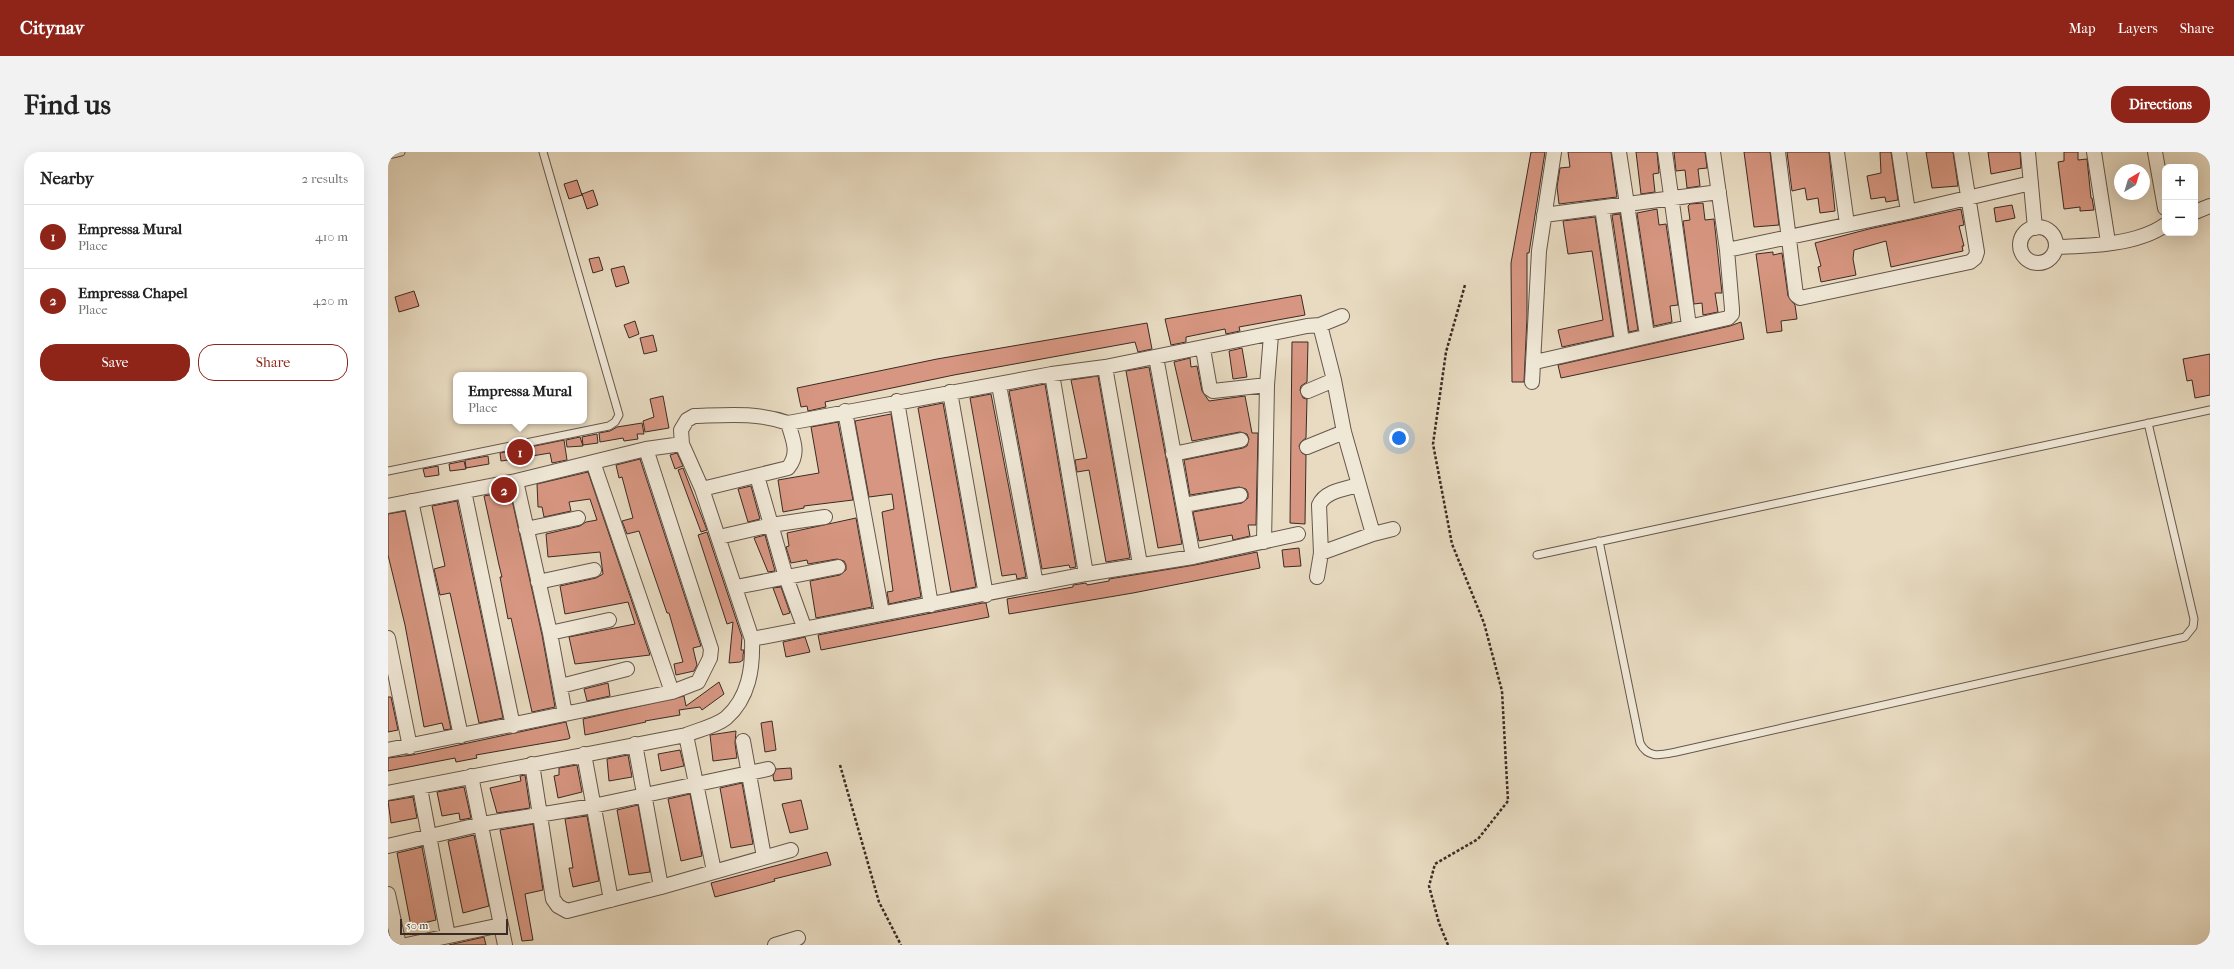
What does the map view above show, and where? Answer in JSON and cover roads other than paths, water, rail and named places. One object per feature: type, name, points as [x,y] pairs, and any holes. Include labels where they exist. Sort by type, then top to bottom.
[{"type":"street","points":[[1532,382],[1535,362],[1539,251],[1554,152]]},
{"type":"street","points":[[1619,152],[1647,335]]},
{"type":"street","points":[[1665,152],[1689,326]]},
{"type":"street","points":[[1535,362],[1647,335],[1728,318],[1732,314],[1727,250],[1713,152]]},
{"type":"street","points":[[1778,152],[1796,295],[1800,298],[1970,262],[1975,258],[1977,252],[1966,198],[1961,152]]},
{"type":"street","points":[[1837,152],[1847,224]]},
{"type":"street","points":[[1899,152],[1908,212]]},
{"type":"street","points":[[2028,152],[2035,228]]},
{"type":"street","points":[[2094,152],[2108,242]]},
{"type":"street","points":[[2155,152],[2164,200]]},
{"type":"street","points":[[1727,250],[1908,212],[2031,183]]},
{"type":"street","points":[[1544,215],[1719,192]]},
{"type":"street","points":[[2198,211],[2210,206]]},
{"type":"street","points":[[1602,208],[1622,341]]},
{"type":"street","points":[[2056,247],[2108,242],[2144,235],[2162,226]]},
{"type":"street","points":[[2041,227],[2050,232],[2056,240],[2056,251],[2050,259],[2040,264],[2030,262],[2022,255],[2020,245],[2022,235],[2030,229],[2035,228],[2041,227]]},
{"type":"street","points":[[388,793],[420,788],[471,776],[686,735],[725,719],[738,704],[750,680],[753,660],[752,639],[736,587],[702,489],[682,444],[681,430],[687,420],[694,416],[747,414],[772,417],[788,423],[950,392],[998,385],[1052,374],[1105,367],[1203,349],[1307,326],[1320,325],[1342,316]]},
{"type":"street","points":[[1320,325],[1334,380],[1344,432],[1373,534]]},
{"type":"street","points":[[1264,542],[1267,385],[1271,335]]},
{"type":"street","points":[[1203,349],[1210,389],[1213,391],[1267,385]]},
{"type":"street","points":[[1156,357],[1193,557]]},
{"type":"street","points":[[1105,367],[1140,564]]},
{"type":"street","points":[[1052,374],[1086,574]]},
{"type":"street","points":[[1308,391],[1334,380]]},
{"type":"street","points":[[998,385],[1036,584]]},
{"type":"street","points":[[950,392],[986,595]]},
{"type":"street","points":[[897,402],[931,605]]},
{"type":"street","points":[[845,411],[882,613]]},
{"type":"street","points":[[702,489],[788,468],[794,461],[796,452],[788,423]]},
{"type":"street","points":[[1307,447],[1344,432]]},
{"type":"street","points":[[1173,454],[1240,440]]},
{"type":"street","points":[[388,506],[516,481],[646,449],[682,444]]},
{"type":"street","points":[[388,750],[410,747],[672,692],[698,682],[710,658],[711,649],[646,449]]},
{"type":"street","points":[[593,462],[672,692]]},
{"type":"street","points":[[757,476],[786,576],[804,627]]},
{"type":"street","points":[[516,481],[561,686],[564,714]]},
{"type":"street","points":[[1317,577],[1321,553],[1319,505],[1321,500],[1326,496],[1358,485]]},
{"type":"street","points":[[464,491],[512,726]]},
{"type":"street","points":[[1184,505],[1240,495]]},
{"type":"street","points":[[411,501],[461,736]]},
{"type":"street","points":[[719,537],[771,525],[825,517]]},
{"type":"street","points":[[526,528],[578,518]]},
{"type":"street","points":[[1321,553],[1373,534],[1394,529]]},
{"type":"street","points":[[752,639],[804,627],[986,595],[1086,574],[1140,564],[1193,557],[1298,534]]},
{"type":"street","points":[[736,587],[838,567]]},
{"type":"street","points":[[538,582],[594,570]]},
{"type":"street","points":[[550,633],[609,620]]},
{"type":"street","points":[[388,638],[410,747]]},
{"type":"street","points":[[561,686],[627,669]]},
{"type":"street","points":[[686,735],[714,871]]},
{"type":"street","points":[[743,741],[748,773],[756,806],[764,857]]},
{"type":"street","points":[[635,744],[662,887]]},
{"type":"street","points":[[584,754],[611,900]]},
{"type":"street","points":[[532,764],[553,899],[558,906],[567,911],[662,887],[791,850]]},
{"type":"street","points":[[388,846],[482,824],[540,816],[593,806],[768,769]]},
{"type":"street","points":[[471,776],[482,824],[505,944]]},
{"type":"street","points":[[420,788],[448,936]]},
{"type":"street","points":[[388,894],[399,945]]},
{"type":"street","points":[[406,945],[501,925]]},
{"type":"street","points":[[775,945],[798,938]]},
{"type":"lane","points":[[388,155],[401,152]]},
{"type":"lane","points":[[388,471],[609,426],[619,415],[542,152]]},
{"type":"lane","points":[[1537,555],[2210,410]]},
{"type":"lane","points":[[1599,541],[1640,743],[1643,750],[1650,754],[1660,756],[2185,637],[2193,627],[2194,619],[2148,423]]},
{"type":"place","name":"Empressa Mural","points":[[520,452]]},
{"type":"place","name":"Empressa Chapel","points":[[504,490]]}]
